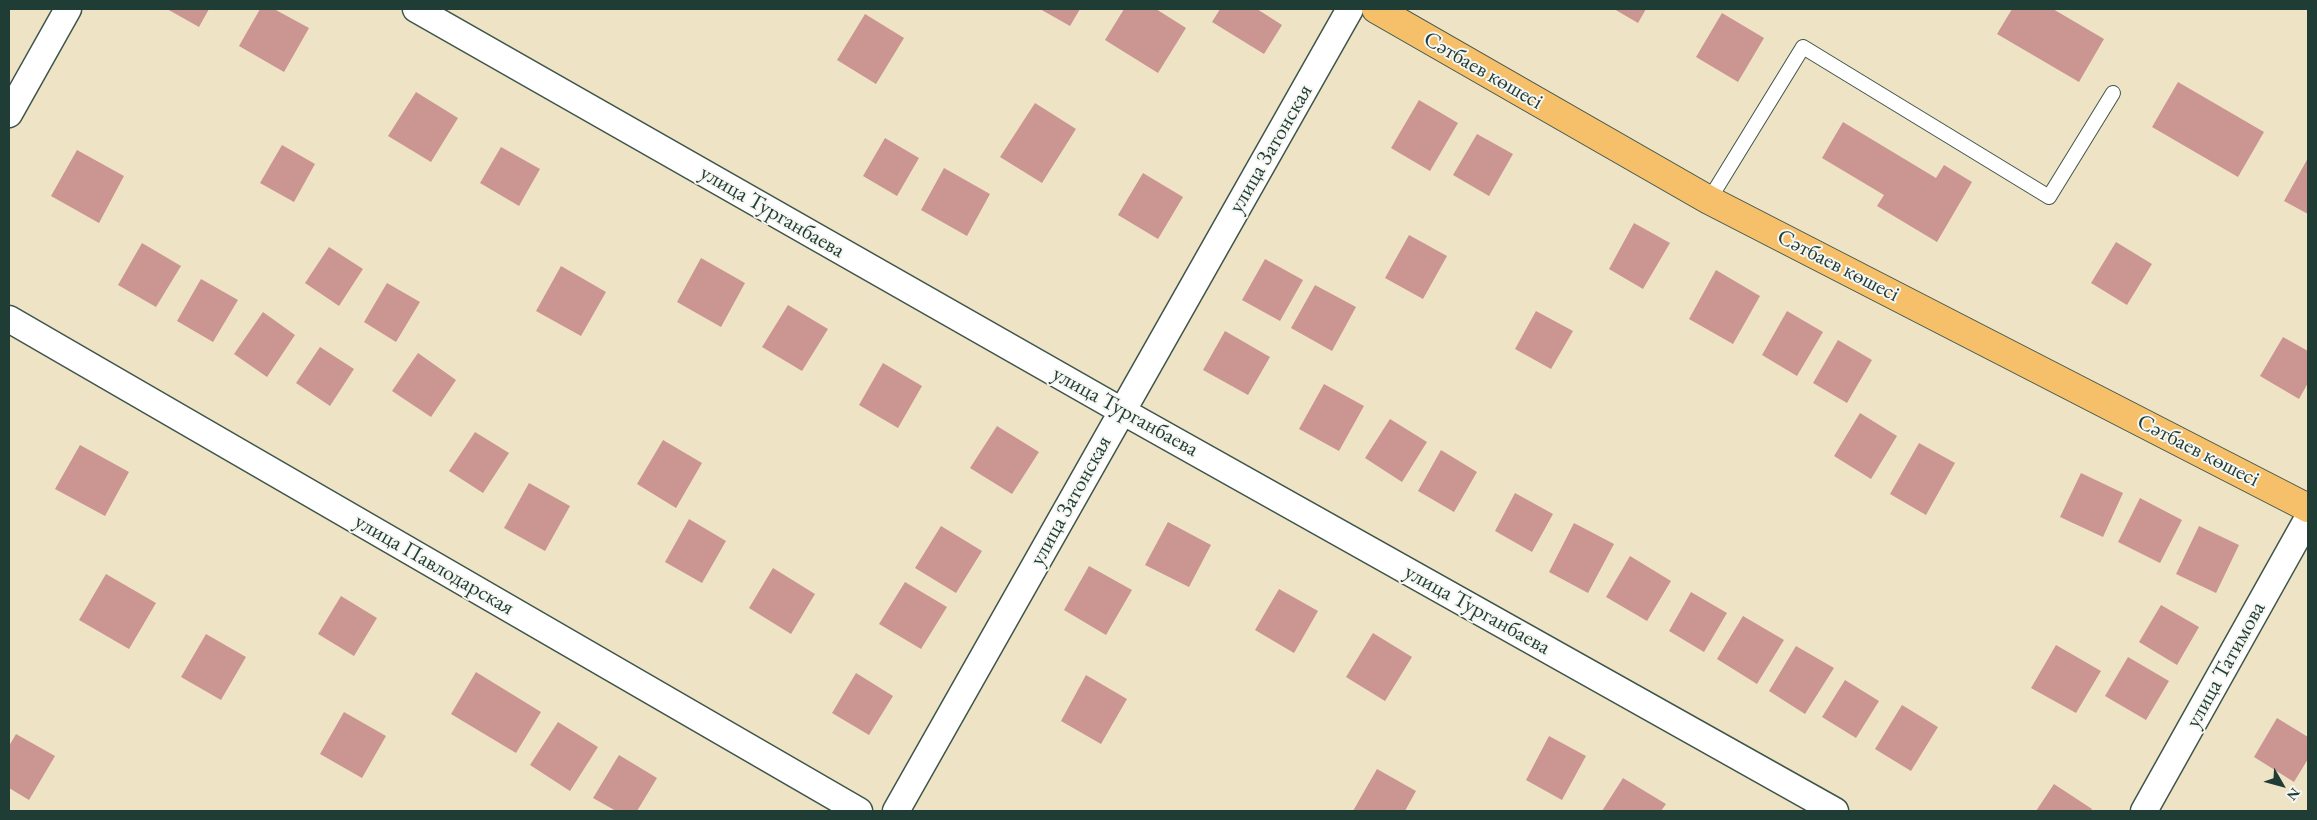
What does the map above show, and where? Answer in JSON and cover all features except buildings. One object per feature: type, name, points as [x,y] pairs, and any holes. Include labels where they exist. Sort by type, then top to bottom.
[{"type":"main road","name":"Сәтбаев көшесі","points":[[1376,9],[1709,200],[2308,508]]},
{"type":"street","points":[[9,114],[68,9]]},
{"type":"street","name":"улица Турганбаева","points":[[416,9],[1122,411],[1835,811]]},
{"type":"street","name":"улица Затонская","points":[[896,811],[1350,9]]},
{"type":"street","name":"улица Павлодарская","points":[[9,319],[860,811]]},
{"type":"street","name":"улица Татимова","points":[[2144,811],[2308,518]]},
{"type":"lane","points":[[1709,200],[1803,47],[2049,198],[2113,93]]}]
